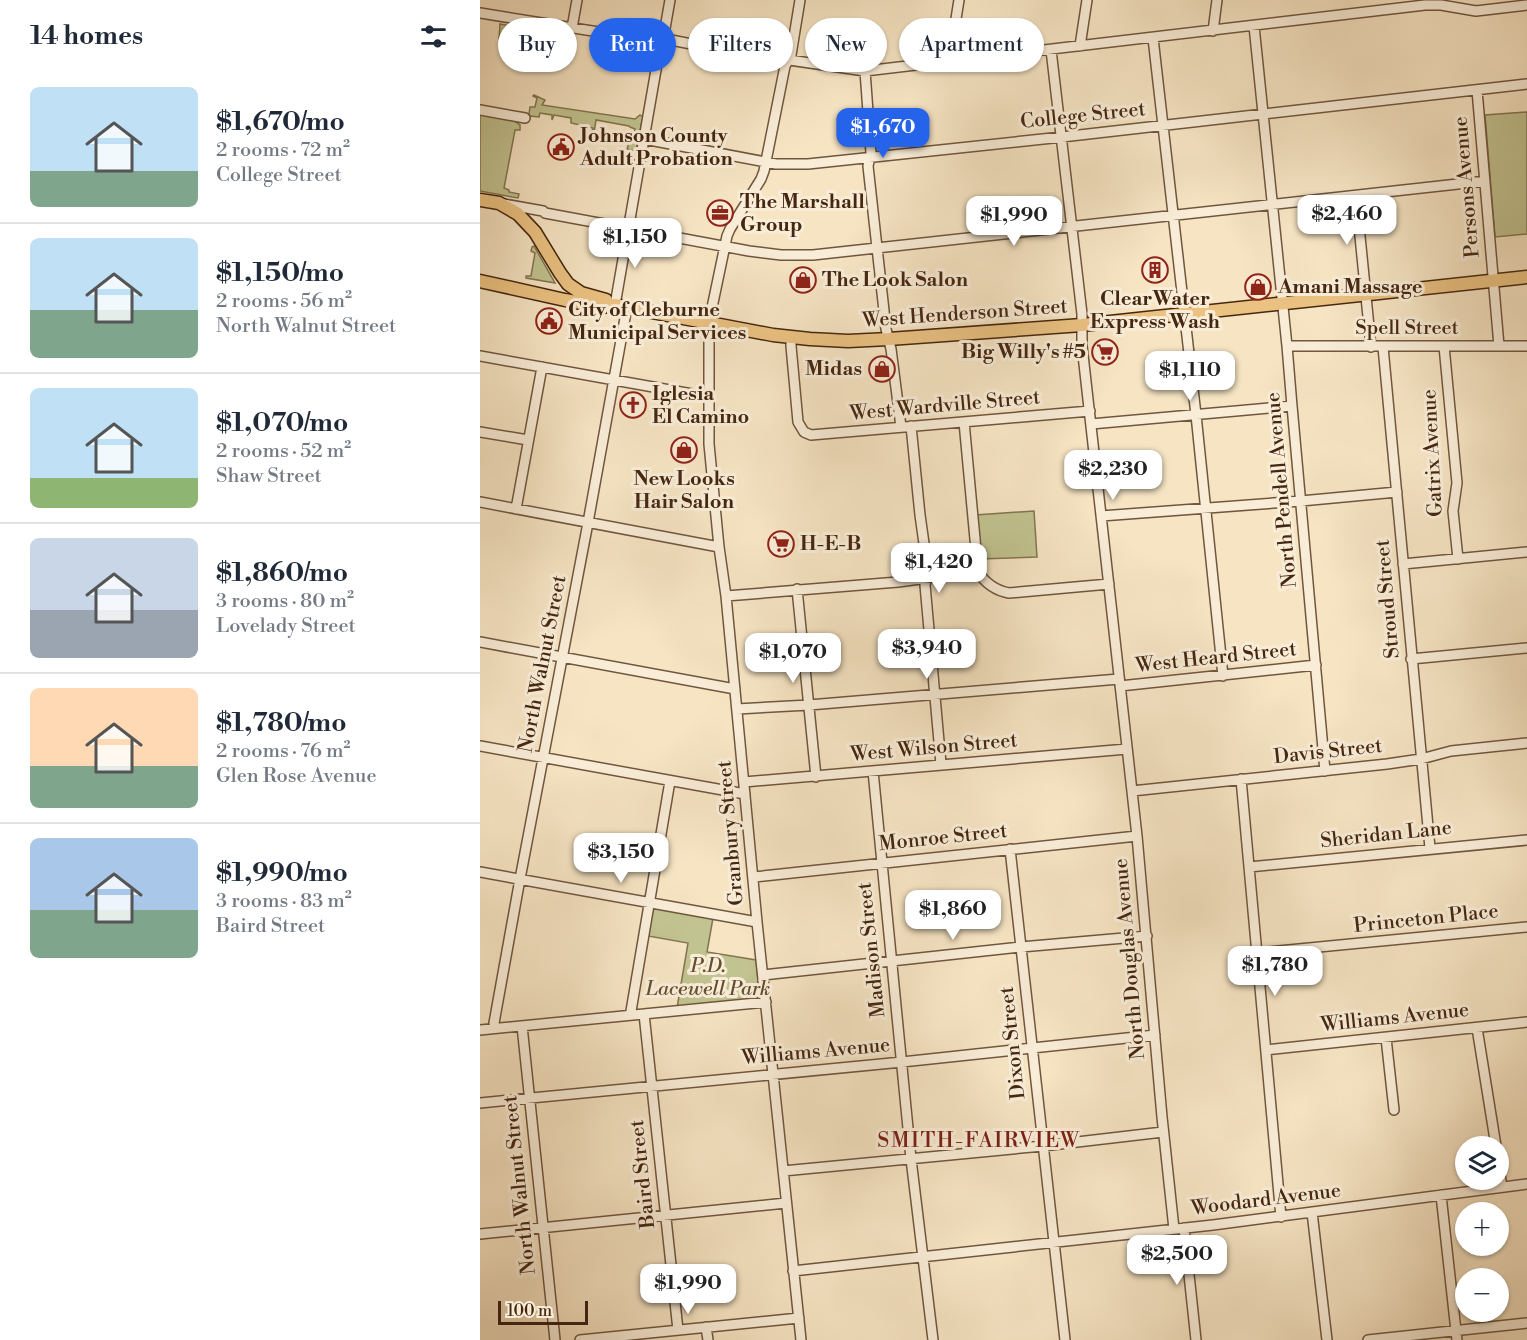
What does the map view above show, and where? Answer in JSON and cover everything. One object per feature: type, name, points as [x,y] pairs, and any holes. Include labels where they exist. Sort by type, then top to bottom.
[{"type":"main road","points":[[480,200],[500,203],[518,214],[539,221],[560,273],[568,284],[581,293],[621,306]]},
{"type":"main road","name":"West Henderson Street","points":[[480,281],[602,307],[621,306],[791,337],[828,340],[889,339],[1082,325],[1527,277]]},
{"type":"street","points":[[574,18],[577,0]]},
{"type":"street","name":"North Walnut Street","points":[[666,18],[670,0]]},
{"type":"street","name":"Granbury Street","points":[[793,43],[800,0]]},
{"type":"street","points":[[956,18],[959,0]]},
{"type":"street","points":[[1080,46],[1087,0]]},
{"type":"street","points":[[1213,31],[1217,0]]},
{"type":"street","points":[[1044,51],[1442,2],[1476,11],[1527,5]]},
{"type":"street","points":[[480,13],[511,18]]},
{"type":"street","name":"North Pendell Avenue","points":[[1254,26],[1283,303],[1325,771]]},
{"type":"street","points":[[1153,38],[1223,676]]},
{"type":"street","name":"North Douglas Avenue","points":[[1051,50],[1082,314],[1082,346],[1137,836],[1163,1132],[1174,1229]]},
{"type":"street","name":"North Walnut Street","points":[[495,1028],[494,1023],[520,879],[614,380],[629,228],[656,72]]},
{"type":"street","name":"Granbury Street","points":[[784,72],[766,163],[761,179],[730,229],[709,322],[709,444],[801,1340]]},
{"type":"street","points":[[865,72],[871,153],[868,166],[886,330],[906,427],[928,572],[925,585],[942,764]]},
{"type":"street","name":"College Street","points":[[644,139],[766,163],[808,164],[1527,84]]},
{"type":"street","name":"Persons Avenue","points":[[1477,90],[1499,346]]},
{"type":"street","points":[[480,110],[525,118]]},
{"type":"street","points":[[500,203],[543,211],[539,221],[629,228],[781,255],[813,255],[1485,181]]},
{"type":"street","points":[[1356,196],[1371,347]]},
{"type":"street","name":"West Wardville Street","points":[[791,337],[798,422],[804,432],[811,435],[1090,411]]},
{"type":"street","name":"Spell Street","points":[[1287,346],[1527,346]]},
{"type":"street","name":"Gatrix Avenue","points":[[1444,346],[1457,483],[1453,511],[1458,559]]},
{"type":"street","name":"Stroud Street","points":[[1383,347],[1430,848]]},
{"type":"street","points":[[480,356],[709,397]]},
{"type":"street","points":[[516,509],[542,367]]},
{"type":"street","points":[[1091,424],[1292,406]]},
{"type":"street","points":[[964,422],[980,576],[994,588],[1009,593],[1109,584]]},
{"type":"street","points":[[480,432],[528,440]]},
{"type":"street","points":[[1101,516],[1397,492]]},
{"type":"street","points":[[480,502],[719,547]]},
{"type":"street","points":[[1403,564],[1527,552]]},
{"type":"street","points":[[726,596],[797,589],[822,589],[978,571]]},
{"type":"street","points":[[797,589],[816,777]]},
{"type":"street","points":[[480,642],[735,689]]},
{"type":"street","points":[[1411,659],[1527,648]]},
{"type":"street","name":"West Heard Street","points":[[737,709],[809,705],[935,693],[1223,676],[1316,665]]},
{"type":"street","name":"Davis Street","points":[[1132,791],[1387,764],[1451,751],[1527,743]]},
{"type":"street","points":[[480,746],[745,794]]},
{"type":"street","name":"West Wilson Street","points":[[744,783],[1127,748]]},
{"type":"street","name":"Madison Street","points":[[873,771],[911,1159],[933,1340]]},
{"type":"street","points":[[1241,779],[1281,1217]]},
{"type":"street","points":[[631,1015],[670,781]]},
{"type":"street","name":"Monroe Street","points":[[754,876],[1137,836]]},
{"type":"street","name":"Sheridan Lane","points":[[1249,867],[1527,840]]},
{"type":"street","name":"Dixon Street","points":[[1010,849],[1065,1340]]},
{"type":"street","points":[[480,872],[757,922]]},
{"type":"street","name":"Princeton Place","points":[[1258,953],[1527,927]]},
{"type":"street","points":[[763,975],[1147,936]]},
{"type":"street","points":[[480,1030],[766,1002]]},
{"type":"street","name":"Baird Street","points":[[644,1014],[678,1330]]},
{"type":"street","name":"Williams Avenue","points":[[1266,1050],[1527,1022]]},
{"type":"street","name":"North Walnut Street","points":[[522,1026],[555,1340]]},
{"type":"street","points":[[1477,1028],[1494,1136]]},
{"type":"street","name":"Williams Avenue","points":[[480,1103],[1155,1035]]},
{"type":"street","points":[[1386,1038],[1394,1110]]},
{"type":"street","points":[[783,1171],[1163,1132]]},
{"type":"street","name":"Woodard Avenue","points":[[1509,1186],[1527,1184]]},
{"type":"street","name":"Woodard Avenue","points":[[793,1271],[1281,1217],[1479,1190]]},
{"type":"street","points":[[1441,1195],[1457,1335]]},
{"type":"street","points":[[480,1234],[786,1203]]},
{"type":"street","points":[[1312,1212],[1327,1340]]},
{"type":"street","points":[[1184,1228],[1196,1340]]},
{"type":"street","points":[[580,1340],[799,1318]]},
{"type":"street","points":[[1368,1340],[1457,1335],[1527,1323]]},
{"type":"street","points":[[706,1327],[708,1340]]},
{"type":"green space","points":[[534,95],[545,100],[542,105],[635,119],[640,115],[643,117],[636,151],[627,149],[629,143],[632,143],[635,129],[629,126],[596,120],[593,139],[590,139],[593,128],[571,123],[571,118],[554,115],[552,120],[552,115],[540,113],[539,117],[530,116],[530,107],[535,107],[537,98]]},
{"type":"green space","points":[[1527,112],[1527,234],[1495,237],[1485,115]]},
{"type":"green space","points":[[480,114],[513,120],[520,125],[520,130],[515,130],[504,188],[509,192],[519,194],[518,198],[480,191]]},
{"type":"green space","points":[[534,246],[555,283],[526,278],[526,276],[531,276],[535,253],[531,251]]},
{"type":"green space","points":[[1034,511],[1037,557],[981,559],[975,515]]},
{"type":"green space","name":"P.D. Lacewell Park","points":[[652,908],[713,918],[707,952],[756,960],[760,998],[677,1008],[688,943],[648,936]]},
{"type":"place","name":"Johnson County Adult Probation","points":[[561,147]]},
{"type":"place","name":"The Marshall Group","points":[[720,213]]},
{"type":"place","name":"ClearWater Express Wash","points":[[1155,270]]},
{"type":"place","name":"The Look Salon","points":[[803,280]]},
{"type":"place","name":"Amani Massage","points":[[1258,287]]},
{"type":"place","name":"City of Cleburne Municipal Services","points":[[549,321]]},
{"type":"place","name":"Big Willy's #5","points":[[1105,352]]},
{"type":"place","name":"Midas","points":[[882,369]]},
{"type":"place","name":"Iglesia El Camino","points":[[633,405]]},
{"type":"place","name":"New Looks Hair Salon","points":[[684,450]]},
{"type":"place","name":"H-E-B","points":[[781,544]]},
{"type":"district","name":"SMITH-FAIRVIEW","points":[[979,1141]]}]
